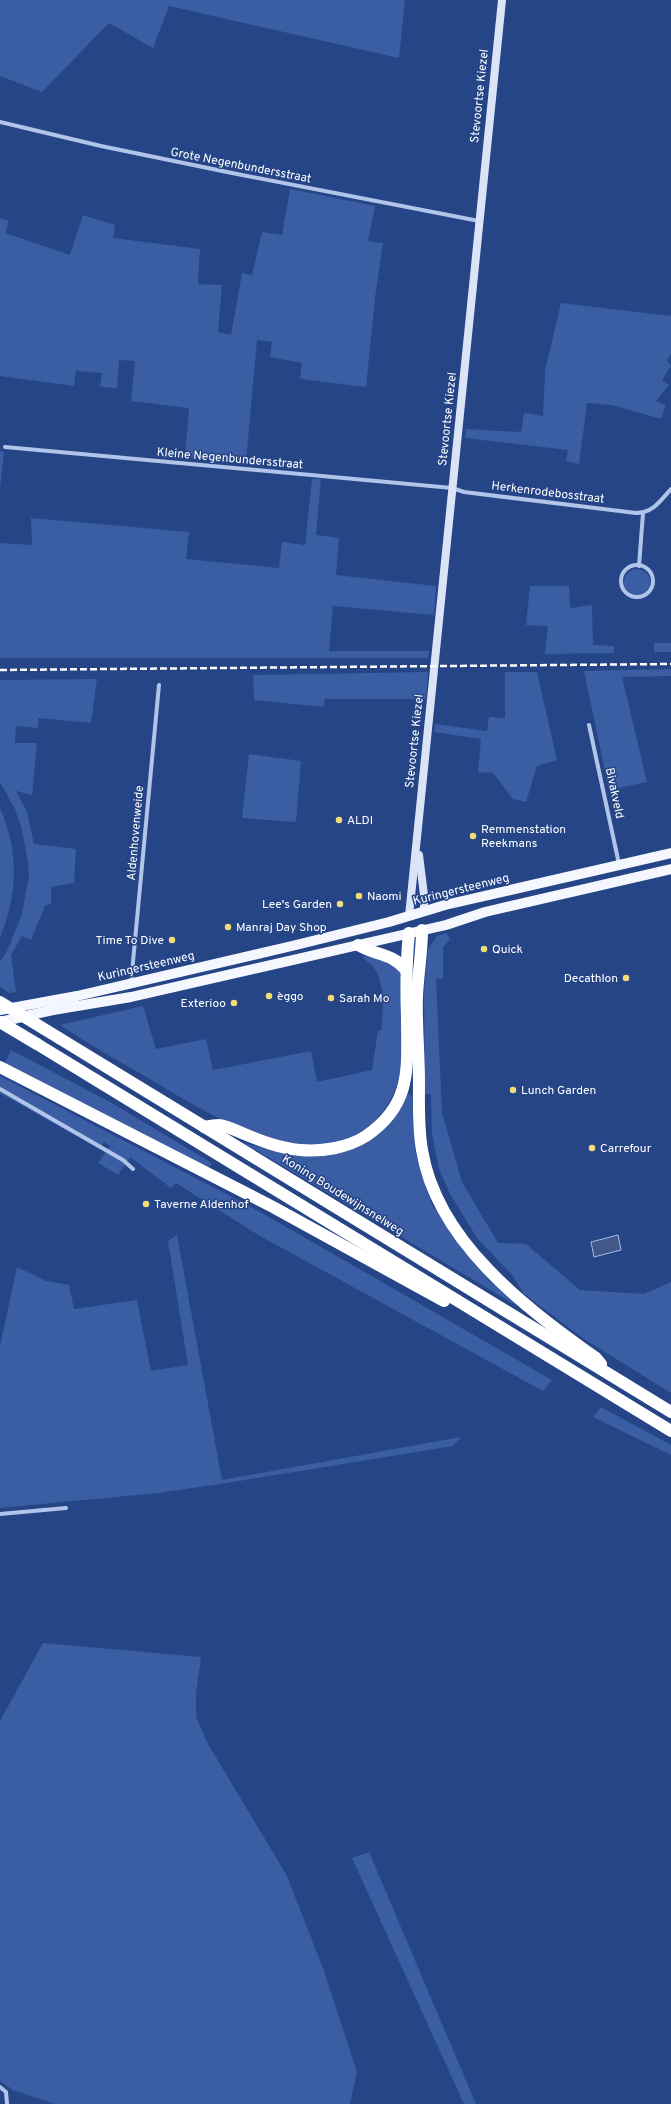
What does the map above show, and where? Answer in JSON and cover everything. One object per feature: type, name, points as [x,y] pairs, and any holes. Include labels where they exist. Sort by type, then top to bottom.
[{"type":"highway","points":[[422,930],[417,996],[419,1116],[422,1150],[428,1176],[455,1227],[496,1277],[539,1317],[596,1358],[614,1378]]},
{"type":"highway","points":[[204,1127],[220,1125],[275,1146],[313,1152],[337,1148],[356,1142],[377,1128],[390,1115],[399,1099],[405,1081],[408,1063],[406,970],[409,933]]},
{"type":"highway","points":[[358,945],[368,951],[389,956],[399,961],[406,970]]},
{"type":"highway","name":"Koning Boudewijnsnelweg","points":[[0,1002],[671,1412]]},
{"type":"highway","points":[[0,1022],[671,1431]]},
{"type":"highway","points":[[0,1067],[273,1207],[443,1301],[459,1302]]},
{"type":"main road","name":"Stevoortse Kiezel","points":[[409,933],[408,916],[502,0]]},
{"type":"main road","name":"Stevoortse Kiezel","points":[[417,840],[424,895],[422,930]]},
{"type":"main road","name":"Kuringersteenweg","points":[[0,1010],[131,983],[296,945],[424,911],[671,853]]},
{"type":"main road","points":[[0,1022],[53,1010],[131,997],[446,925],[485,912],[671,869]]},
{"type":"street","name":"Grote Negenbundersstraat","points":[[0,122],[101,146],[479,221]]},
{"type":"street","name":"Kleine Negenbundersstraat","points":[[5,448],[452,488]]},
{"type":"street","name":"Herkenrodebosstraat","points":[[452,488],[464,492],[642,513]]},
{"type":"street","points":[[639,566],[642,513],[654,508],[671,489]]},
{"type":"street","points":[[634,566],[639,566],[648,570],[653,580],[650,590],[642,596],[637,597],[627,594],[621,586],[621,580],[625,571],[634,566]]},
{"type":"street","name":"Aldenhovenweide","points":[[131,983],[159,686]]},
{"type":"street","name":"Bivakveld","points":[[589,725],[619,865]]},
{"type":"street","points":[[0,1089],[123,1160],[133,1169]]},
{"type":"street","points":[[0,1514],[66,1508]]},
{"type":"street","points":[[0,2087],[6,2092],[7,2104]]},
{"type":"shaded area","points":[[0,0],[405,0],[399,58],[169,6],[153,48],[109,23],[42,92],[0,76]]},
{"type":"shaded area","points":[[290,189],[375,206],[368,241],[383,243],[375,298],[366,387],[300,379],[302,363],[270,357],[272,342],[257,340],[246,461],[185,457],[189,408],[131,401],[135,361],[119,360],[117,388],[100,387],[102,373],[76,371],[74,386],[0,376],[0,218],[9,221],[5,233],[70,255],[83,215],[115,225],[113,238],[200,249],[198,284],[222,285],[218,332],[231,335],[242,273],[252,275],[262,232],[282,235]]},
{"type":"shaded area","points":[[561,303],[671,316],[671,354],[667,360],[671,366],[662,380],[669,385],[656,401],[666,405],[661,419],[612,405],[587,403],[579,464],[566,461],[568,450],[465,438],[466,429],[521,432],[524,413],[543,416],[545,371]]},
{"type":"shaded area","points":[[0,451],[4,452],[0,488]]},
{"type":"shaded area","points":[[312,479],[321,479],[316,535],[339,538],[336,575],[436,586],[434,615],[333,606],[329,651],[429,651],[428,658],[0,658],[0,543],[32,545],[31,518],[189,532],[186,559],[279,568],[282,542],[305,545]]},
{"type":"shaded area","points":[[637,569],[646,573],[650,582],[646,591],[637,595],[628,591],[624,582],[628,573]]},
{"type":"shaded area","points":[[530,586],[569,586],[570,608],[592,605],[593,645],[614,646],[614,653],[545,654],[548,626],[526,625]]},
{"type":"shaded area","points":[[654,643],[671,643],[671,652],[654,652]]},
{"type":"shaded area","points":[[671,669],[671,676],[622,677],[647,782],[609,790],[584,671]]},
{"type":"shaded area","points":[[428,672],[426,699],[325,699],[323,707],[254,700],[253,675]]},
{"type":"shaded area","points":[[505,672],[537,672],[557,760],[537,766],[526,802],[513,799],[493,773],[478,772],[481,739],[434,732],[435,724],[487,731],[489,717],[505,718]]},
{"type":"shaded area","points":[[97,679],[91,723],[38,718],[38,728],[16,726],[15,743],[37,743],[32,795],[16,791],[27,812],[34,844],[76,849],[74,883],[51,887],[51,904],[45,906],[31,940],[22,936],[11,955],[16,992],[9,993],[0,987],[0,962],[7,951],[22,914],[29,876],[28,861],[21,826],[15,809],[0,782],[0,680]]},
{"type":"shaded area","points":[[249,754],[301,761],[296,822],[242,818]]},
{"type":"shaded area","points":[[0,808],[11,840],[14,872],[10,905],[0,937]]},
{"type":"shaded area","points":[[446,933],[450,939],[443,948],[443,978],[436,979],[442,1113],[462,1182],[498,1243],[526,1244],[580,1290],[644,1294],[671,1282],[671,1393],[584,1339],[524,1294],[513,1276],[477,1238],[450,1194],[439,1169],[432,1134],[431,1094],[425,1094],[424,992],[428,949],[437,936]]},
{"type":"shaded area","points":[[368,956],[395,963],[402,976],[404,1026],[398,1083],[392,1098],[383,1112],[372,1124],[348,1138],[328,1145],[315,1146],[293,1144],[271,1139],[248,1131],[182,1098],[101,1051],[60,1025],[143,1006],[156,1049],[206,1039],[213,1070],[311,1051],[317,1082],[372,1070],[378,1030],[381,1031],[383,998],[378,975],[373,967],[362,957]]},
{"type":"shaded area","points":[[11,1050],[110,1102],[212,1163],[208,1169],[5,1063]]},
{"type":"shaded area","points":[[0,1076],[255,1209],[552,1380],[543,1391],[260,1236],[176,1183],[171,1188],[130,1157],[118,1175],[98,1163],[110,1146],[104,1142],[99,1149],[0,1093]]},
{"type":"shaded area","points":[[405,1092],[412,1096],[415,1151],[432,1205],[463,1250],[489,1281],[515,1301],[517,1306],[244,1143],[285,1154],[349,1149]]},
{"type":"shaded area","points":[[177,1235],[222,1480],[461,1437],[453,1446],[220,1484],[158,1493],[0,1508],[0,1346],[17,1267],[46,1281],[69,1285],[74,1309],[137,1300],[151,1371],[188,1365],[168,1241]]},
{"type":"shaded area","points":[[618,1235],[621,1250],[594,1257],[591,1242]]},
{"type":"shaded area","points":[[601,1407],[671,1445],[671,1455],[593,1417]]},
{"type":"shaded area","points":[[43,1643],[201,1657],[196,1693],[196,1717],[208,1744],[286,1874],[323,1968],[357,2072],[350,2104],[55,2104],[13,2090],[0,2081],[0,1721]]},
{"type":"shaded area","points":[[369,1852],[476,2104],[464,2104],[352,1858]]},
{"type":"railway","points":[[0,670],[671,664]]},
{"type":"place","name":"ALDI","points":[[339,820]]},
{"type":"place","name":"Remmenstation Reekmans","points":[[473,836]]},
{"type":"place","name":"Naomi","points":[[359,896]]},
{"type":"place","name":"Lee's Garden","points":[[340,904]]},
{"type":"place","name":"Manraj Day Shop","points":[[228,927]]},
{"type":"place","name":"Time To Dive","points":[[172,940]]},
{"type":"place","name":"Quick","points":[[484,949]]},
{"type":"place","name":"Decathlon","points":[[626,978]]},
{"type":"place","name":"èggo","points":[[269,996]]},
{"type":"place","name":"Sarah Mo","points":[[331,998]]},
{"type":"place","name":"Exterioo","points":[[234,1003]]},
{"type":"place","name":"Lunch Garden","points":[[513,1090]]},
{"type":"place","name":"Carrefour","points":[[592,1148]]},
{"type":"place","name":"Taverne Aldenhof","points":[[146,1204]]}]
